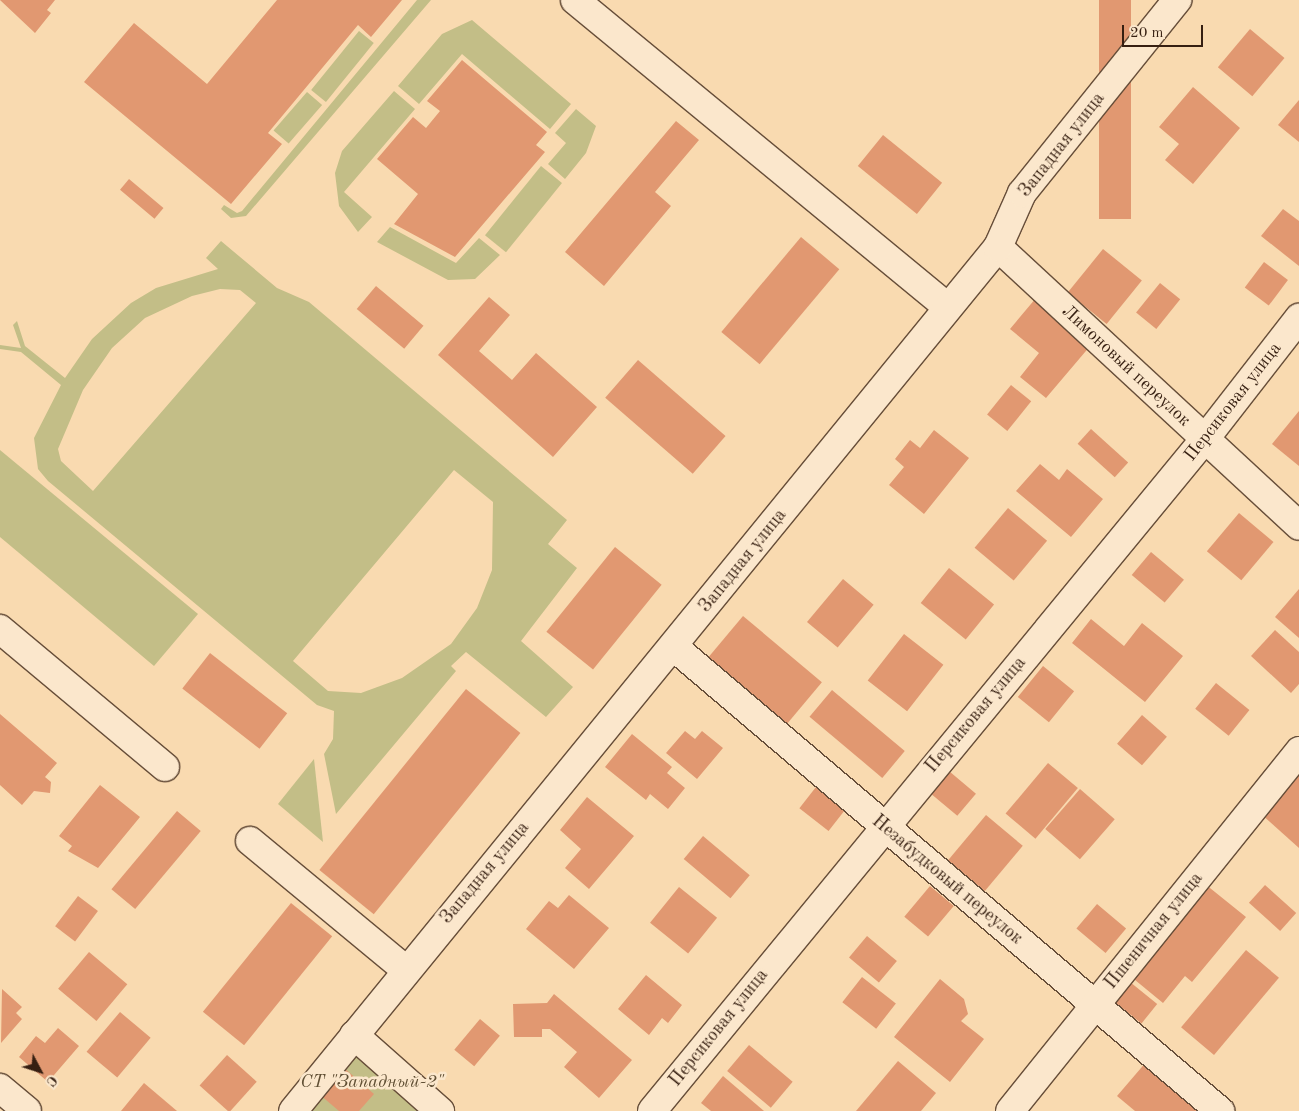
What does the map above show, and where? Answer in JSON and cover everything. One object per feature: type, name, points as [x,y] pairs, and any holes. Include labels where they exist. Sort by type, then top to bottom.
[{"type":"street","points":[[575,0],[947,307]]},
{"type":"street","name":"Западная улица","points":[[293,1111],[405,969],[674,647],[998,246],[1022,193],[1177,0]]},
{"type":"street","name":"Лимоновый переулок","points":[[998,246],[1204,440],[1299,526]]},
{"type":"street","name":"Персиковая улица","points":[[652,1111],[883,826],[1204,440],[1299,318]]},
{"type":"street","points":[[0,628],[165,767]]},
{"type":"street","name":"Незабудковый переулок","points":[[674,647],[1220,1111]]},
{"type":"street","name":"Пшеничная улица","points":[[1010,1111],[1299,751]]},
{"type":"street","points":[[250,841],[405,969]]},
{"type":"street","points":[[354,1035],[440,1111]]},
{"type":"street","points":[[0,1088],[27,1111]]},
{"type":"green space","points":[[417,0],[431,0],[246,216],[231,218],[221,209],[224,205],[237,213],[242,211]]},
{"type":"green space","points":[[472,20],[571,104],[550,129],[462,54],[419,104],[398,86],[442,34]]},
{"type":"green space","points":[[359,31],[374,43],[326,102],[311,90]]},
{"type":"green space","points":[[394,91],[415,109],[344,192],[372,217],[358,232],[339,206],[335,173],[342,151]]},
{"type":"green space","points":[[307,92],[322,105],[289,144],[274,130]]},
{"type":"green space","points":[[576,109],[596,126],[586,153],[565,179],[548,164],[566,143],[555,133]]},
{"type":"green space","points":[[541,166],[562,183],[506,252],[485,235]]},
{"type":"green space","points":[[390,227],[456,263],[479,238],[500,255],[475,279],[448,280],[377,242]]},
{"type":"green space","points":[[221,241],[277,288],[309,302],[567,520],[548,544],[577,568],[521,641],[573,687],[546,717],[466,652],[451,666],[456,671],[336,814],[324,754],[333,739],[334,711],[317,705],[48,481],[38,469],[34,438],[61,385],[21,352],[0,349],[0,345],[21,348],[13,325],[17,321],[25,346],[65,378],[92,339],[131,303],[156,288],[218,269],[206,258]],"holes":[[[220,289],[240,290],[256,303],[93,491],[61,461],[58,449],[83,390],[112,348],[145,318],[192,296]],[[454,470],[493,502],[492,570],[477,608],[451,644],[402,678],[361,693],[328,691],[293,661]]]},
{"type":"green space","points":[[0,450],[198,614],[154,666],[0,537]]},
{"type":"green space","points":[[314,759],[323,842],[278,804]]},
{"type":"green space","name":"СТ \"Западный-2\"","points":[[368,1038],[451,1111],[310,1111]]},
{"type":"building","points":[[0,0],[55,0],[47,10],[51,13],[35,33]]},
{"type":"building","points":[[277,0],[402,0],[371,37],[358,25],[268,133],[282,144],[231,204],[84,82],[134,23],[207,84]]},
{"type":"building","points":[[1099,0],[1131,0],[1131,219],[1099,219]]},
{"type":"building","points":[[1250,29],[1284,58],[1252,96],[1218,67]]},
{"type":"building","points":[[462,60],[547,132],[536,145],[545,152],[455,257],[394,224],[418,194],[377,159],[413,117],[426,128],[440,111],[427,101]]},
{"type":"building","points":[[1193,87],[1240,128],[1193,184],[1165,160],[1179,144],[1159,127]]},
{"type":"building","points":[[1299,100],[1299,142],[1278,125]]},
{"type":"building","points":[[676,121],[699,140],[655,192],[671,206],[604,286],[565,252]]},
{"type":"building","points":[[883,135],[942,183],[917,214],[858,166]]},
{"type":"building","points":[[129,179],[163,208],[154,219],[120,190]]},
{"type":"building","points":[[1283,209],[1299,221],[1299,266],[1261,236]]},
{"type":"building","points":[[801,237],[839,269],[760,364],[721,332]]},
{"type":"building","points":[[1103,249],[1142,280],[1107,324],[1068,293]]},
{"type":"building","points":[[1264,262],[1288,280],[1269,306],[1245,288]]},
{"type":"building","points":[[1160,283],[1180,299],[1156,329],[1136,313]]},
{"type":"building","points":[[376,286],[423,326],[404,349],[357,309]]},
{"type":"building","points":[[489,297],[510,315],[479,351],[512,380],[536,353],[597,407],[553,457],[438,355]]},
{"type":"building","points":[[1036,298],[1091,345],[1046,398],[1020,377],[1039,353],[1010,329]]},
{"type":"building","points":[[638,360],[726,436],[693,474],[605,398]]},
{"type":"building","points":[[1011,385],[1031,401],[1007,431],[987,415]]},
{"type":"building","points":[[1299,411],[1299,466],[1272,444]]},
{"type":"building","points":[[1091,429],[1128,462],[1115,477],[1078,444]]},
{"type":"building","points":[[934,430],[969,458],[924,514],[889,485],[904,467],[895,459],[910,440],[920,448]]},
{"type":"building","points":[[1040,464],[1059,480],[1067,469],[1103,499],[1071,537],[1016,491]]},
{"type":"building","points":[[1008,508],[1047,541],[1014,581],[975,548]]},
{"type":"building","points":[[1239,513],[1273,542],[1241,580],[1207,551]]},
{"type":"building","points":[[615,547],[662,585],[593,669],[546,632]]},
{"type":"building","points":[[1151,552],[1184,580],[1165,603],[1132,575]]},
{"type":"building","points":[[949,568],[994,605],[966,639],[921,603]]},
{"type":"building","points":[[843,579],[874,605],[838,648],[807,622]]},
{"type":"building","points":[[1299,589],[1299,638],[1275,617]]},
{"type":"building","points":[[743,616],[822,682],[785,727],[706,660]]},
{"type":"building","points":[[1091,619],[1124,646],[1142,623],[1183,656],[1145,702],[1072,643]]},
{"type":"building","points":[[1275,630],[1299,652],[1299,684],[1291,693],[1251,656]]},
{"type":"building","points":[[904,634],[943,665],[907,711],[868,680]]},
{"type":"building","points":[[210,653],[287,713],[260,749],[182,688]]},
{"type":"building","points":[[1043,666],[1074,691],[1049,722],[1018,697]]},
{"type":"building","points":[[1216,683],[1249,710],[1229,736],[1195,709]]},
{"type":"building","points":[[466,689],[520,733],[374,914],[319,870]]},
{"type":"building","points":[[832,690],[905,751],[882,778],[810,717]]},
{"type":"building","points":[[0,714],[57,763],[45,777],[51,782],[50,793],[34,791],[22,805],[0,785]]},
{"type":"building","points":[[1142,715],[1167,737],[1142,765],[1117,744]]},
{"type":"building","points":[[685,731],[695,739],[702,731],[723,748],[697,779],[666,753]]},
{"type":"building","points":[[632,734],[672,767],[667,773],[685,788],[668,809],[650,794],[646,800],[605,767]]},
{"type":"building","points":[[1048,763],[1078,788],[1035,839],[1006,814]]},
{"type":"building","points":[[943,766],[976,794],[957,816],[924,788]]},
{"type":"building","points":[[1299,770],[1299,848],[1261,814]]},
{"type":"building","points":[[100,785],[140,817],[98,868],[68,851],[72,846],[59,836]]},
{"type":"building","points":[[816,787],[845,810],[829,831],[799,808]]},
{"type":"building","points":[[1080,789],[1115,819],[1080,859],[1045,829]]},
{"type":"building","points":[[587,797],[634,836],[589,889],[565,868],[581,849],[560,830]]},
{"type":"building","points":[[177,811],[201,831],[135,909],[111,889]]},
{"type":"building","points":[[986,815],[1023,846],[985,891],[948,860]]},
{"type":"building","points":[[703,836],[750,875],[730,898],[684,859]]},
{"type":"building","points":[[1205,884],[1246,917],[1192,982],[1185,976],[1163,1003],[1129,975]]},
{"type":"building","points":[[1265,885],[1296,913],[1280,931],[1249,903]]},
{"type":"building","points":[[930,886],[954,906],[928,937],[904,917]]},
{"type":"building","points":[[679,887],[717,918],[688,954],[650,923]]},
{"type":"building","points":[[569,895],[609,928],[574,969],[526,929],[549,901],[558,908]]},
{"type":"building","points":[[78,896],[98,911],[75,941],[55,926]]},
{"type":"building","points":[[291,903],[332,936],[244,1045],[203,1012]]},
{"type":"building","points":[[1097,904],[1126,928],[1106,953],[1076,929]]},
{"type":"building","points":[[867,936],[897,961],[879,983],[849,957]]},
{"type":"building","points":[[1246,950],[1279,978],[1214,1055],[1181,1027]]},
{"type":"building","points":[[89,952],[127,984],[96,1021],[58,989]]},
{"type":"building","points":[[646,975],[682,1005],[668,1023],[662,1018],[649,1035],[618,1009]]},
{"type":"building","points":[[862,977],[896,1003],[876,1029],[842,1002]]},
{"type":"building","points":[[940,979],[964,999],[968,1014],[961,1021],[984,1039],[950,1082],[894,1037]]},
{"type":"building","points":[[1130,982],[1157,1004],[1141,1023],[1114,1001]]},
{"type":"building","points":[[2,989],[22,1007],[16,1013],[22,1019],[1,1043]]},
{"type":"building","points":[[554,994],[632,1060],[599,1098],[564,1067],[577,1052],[550,1029],[542,1029],[542,1037],[514,1037],[513,1004],[547,1003]]},
{"type":"building","points":[[120,1012],[151,1038],[117,1078],[87,1052]]},
{"type":"building","points":[[480,1019],[500,1036],[474,1066],[454,1050]]},
{"type":"building","points":[[58,1028],[79,1046],[48,1082],[19,1057],[36,1036],[45,1043]]},
{"type":"building","points":[[749,1045],[793,1082],[771,1108],[727,1071]]},
{"type":"building","points":[[227,1055],[257,1082],[230,1111],[228,1111],[200,1085]]},
{"type":"building","points":[[898,1061],[936,1093],[921,1111],[856,1111]]},
{"type":"building","points":[[1147,1061],[1197,1106],[1197,1111],[1135,1111],[1117,1096]]},
{"type":"building","points":[[343,1067],[374,1094],[359,1111],[339,1111],[319,1094]]},
{"type":"building","points":[[723,1076],[764,1111],[711,1111],[701,1103]]},
{"type":"building","points":[[144,1083],[177,1111],[121,1111]]}]
